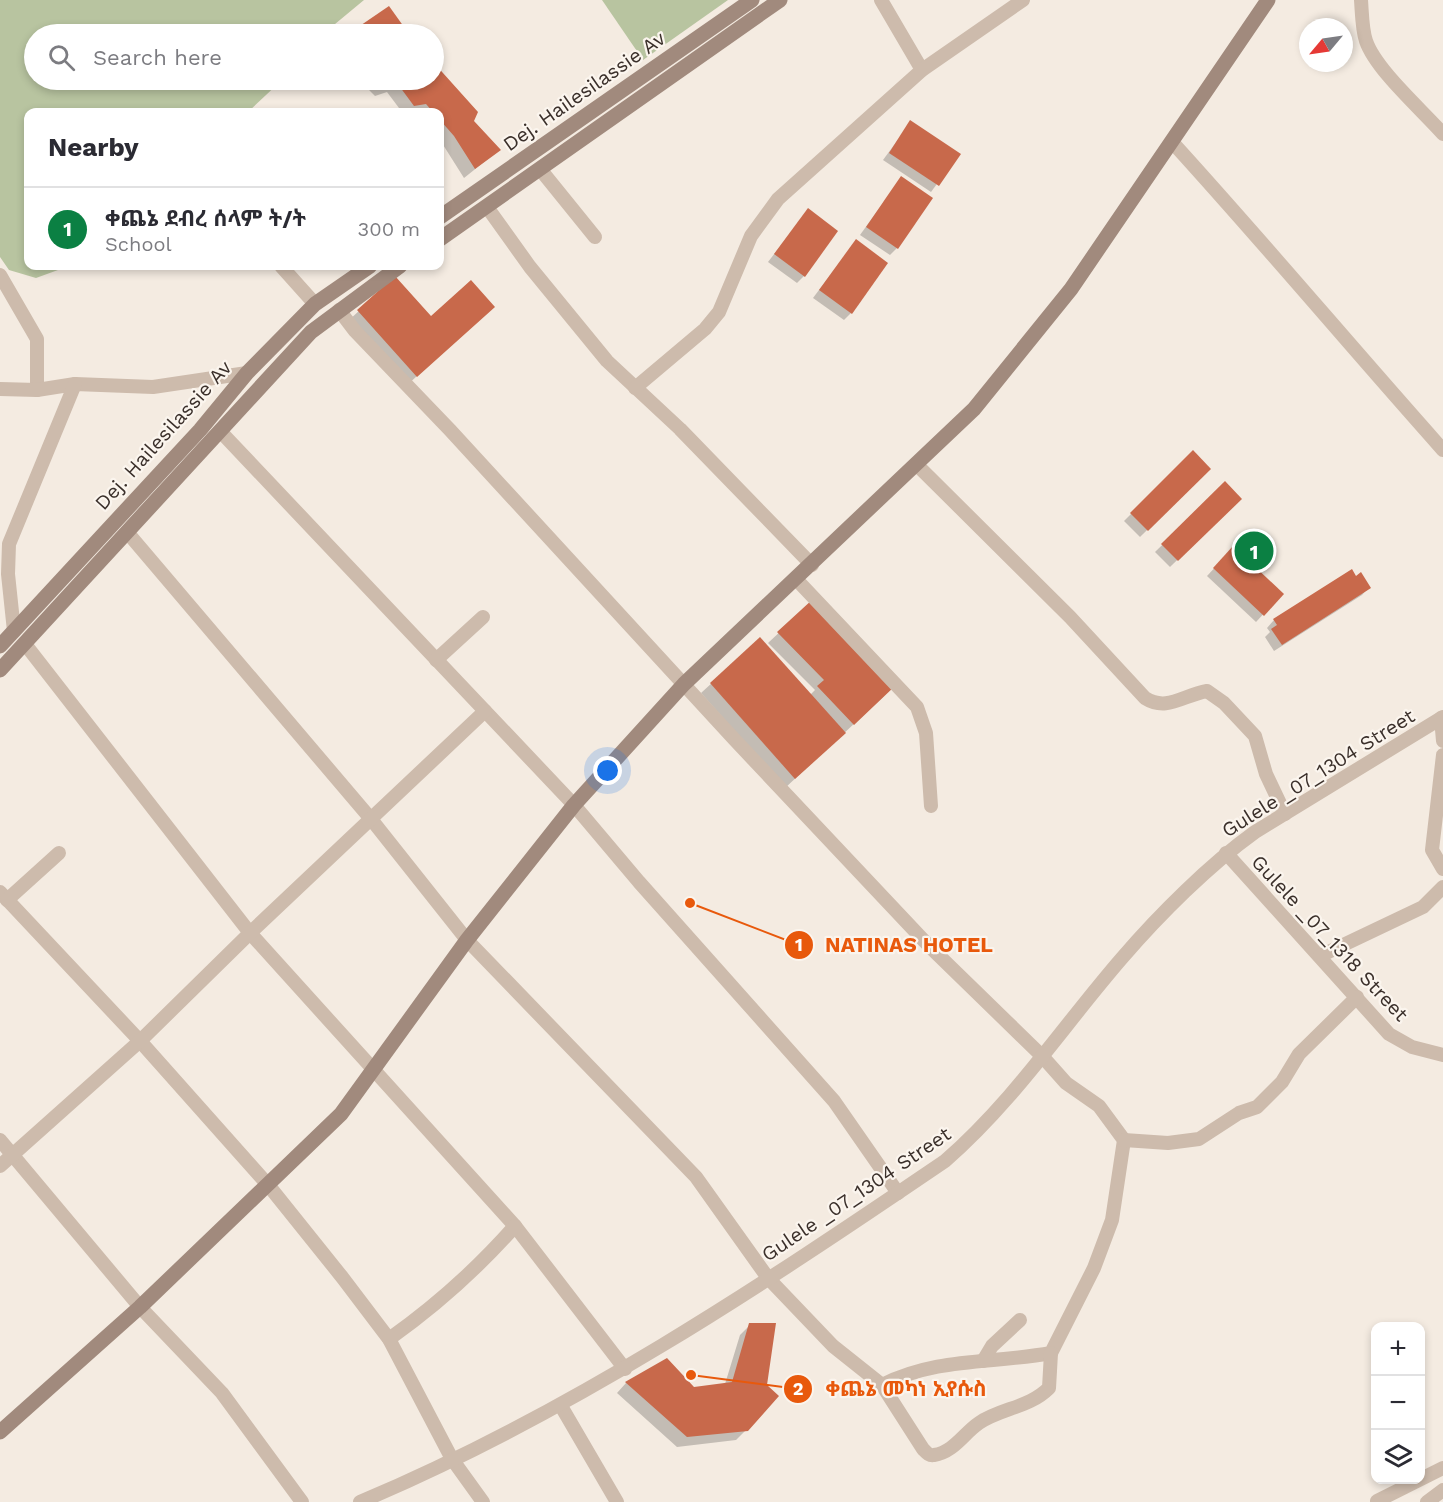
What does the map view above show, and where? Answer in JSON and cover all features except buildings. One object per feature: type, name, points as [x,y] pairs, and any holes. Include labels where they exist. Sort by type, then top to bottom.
[{"type":"main road","name":"Dej. Hailesilassie Av","points":[[444,214],[752,0]]},
{"type":"main road","points":[[444,236],[780,0]]},
{"type":"main road","points":[[0,1432],[141,1307],[269,1186],[341,1114],[467,940],[574,805],[684,684],[974,409],[1071,289],[1173,143],[1268,0]]},
{"type":"main road","name":"Dej. Hailesilassie Av","points":[[0,646],[200,430],[246,373],[315,304],[364,270]]},
{"type":"main road","points":[[0,670],[311,332],[394,270]]},
{"type":"street","points":[[881,0],[922,70]]},
{"type":"street","points":[[635,388],[705,329],[719,312],[751,236],[778,199],[922,70],[1023,0]]},
{"type":"street","points":[[1361,0],[1365,39],[1370,50],[1381,66],[1443,134]]},
{"type":"street","points":[[1173,143],[1264,243],[1348,344],[1443,450]]},
{"type":"street","points":[[540,169],[595,237]]},
{"type":"street","points":[[488,207],[530,267],[606,361],[680,429],[812,565]]},
{"type":"street","points":[[285,270],[315,304]]},
{"type":"street","points":[[0,275],[37,339],[37,390]]},
{"type":"street","points":[[127,532],[371,819],[467,940],[696,1178],[768,1278],[833,1346],[882,1385],[929,1455],[952,1448],[980,1422],[1041,1396],[1049,1388],[1052,1353],[1094,1268],[1112,1220],[1124,1140],[1099,1106],[1066,1083],[1042,1056],[929,946],[519,504],[355,331],[339,310]]},
{"type":"street","points":[[0,389],[37,390],[75,384],[153,387],[246,373]]},
{"type":"street","points":[[14,631],[8,574],[9,544],[75,384]]},
{"type":"street","points":[[220,431],[574,805],[639,882],[834,1101],[898,1193]]},
{"type":"street","points":[[917,465],[1070,617],[1145,698],[1157,705],[1166,705],[1191,693],[1207,690],[1224,703],[1255,736],[1266,774],[1285,814]]},
{"type":"street","points":[[796,579],[917,707],[926,733],[931,806]]},
{"type":"street","points":[[436,660],[483,616]]},
{"type":"street","points":[[25,644],[250,933],[515,1226],[625,1369]]},
{"type":"street","points":[[0,1166],[140,1041],[250,933],[485,711]]},
{"type":"street","points":[[1442,718],[1443,741]]},
{"type":"street","name":"Gulele _07_1304 Street","points":[[360,1502],[374,1499],[561,1406],[625,1369],[945,1161],[977,1133],[1123,957],[1226,854],[1285,814],[1442,718]]},
{"type":"street","points":[[1443,755],[1432,850],[1443,869]]},
{"type":"street","points":[[59,854],[4,896],[140,1041],[269,1186],[389,1339],[452,1459],[483,1502]]},
{"type":"street","name":"Gulele _07_1318 Street","points":[[1226,854],[1389,1034],[1413,1047],[1443,1055]]},
{"type":"street","points":[[1320,956],[1423,907],[1443,888]]},
{"type":"street","points":[[1124,1140],[1168,1143],[1192,1141],[1219,1128],[1239,1113],[1257,1107],[1282,1082],[1299,1054],[1357,996]]},
{"type":"street","points":[[0,1140],[141,1307],[222,1393],[302,1502]]},
{"type":"street","points":[[389,1339],[490,1254],[515,1226]]},
{"type":"street","points":[[983,1361],[992,1346],[1020,1320]]},
{"type":"street","points":[[882,1385],[916,1370],[958,1362],[1052,1353]]},
{"type":"street","points":[[561,1406],[617,1502]]},
{"type":"street","points":[[1377,1501],[1443,1468]]},
{"type":"street","points":[[1427,1502],[1443,1490]]},
{"type":"green space","points":[[0,0],[364,0],[335,24],[24,24],[24,90],[271,90],[252,108],[24,108],[24,270],[58,270],[36,278],[9,270],[0,257]]},
{"type":"green space","points":[[602,0],[728,0],[643,60]]},
{"type":"place","name":"ቀጨኔ ደብረ ሰላም ት/ት","points":[[1254,551]]},
{"type":"place","name":"NATINAS HOTEL","points":[[690,903]]},
{"type":"place","name":"ቀጨኔ መካነ ኢየሱስ","points":[[691,1375]]}]
